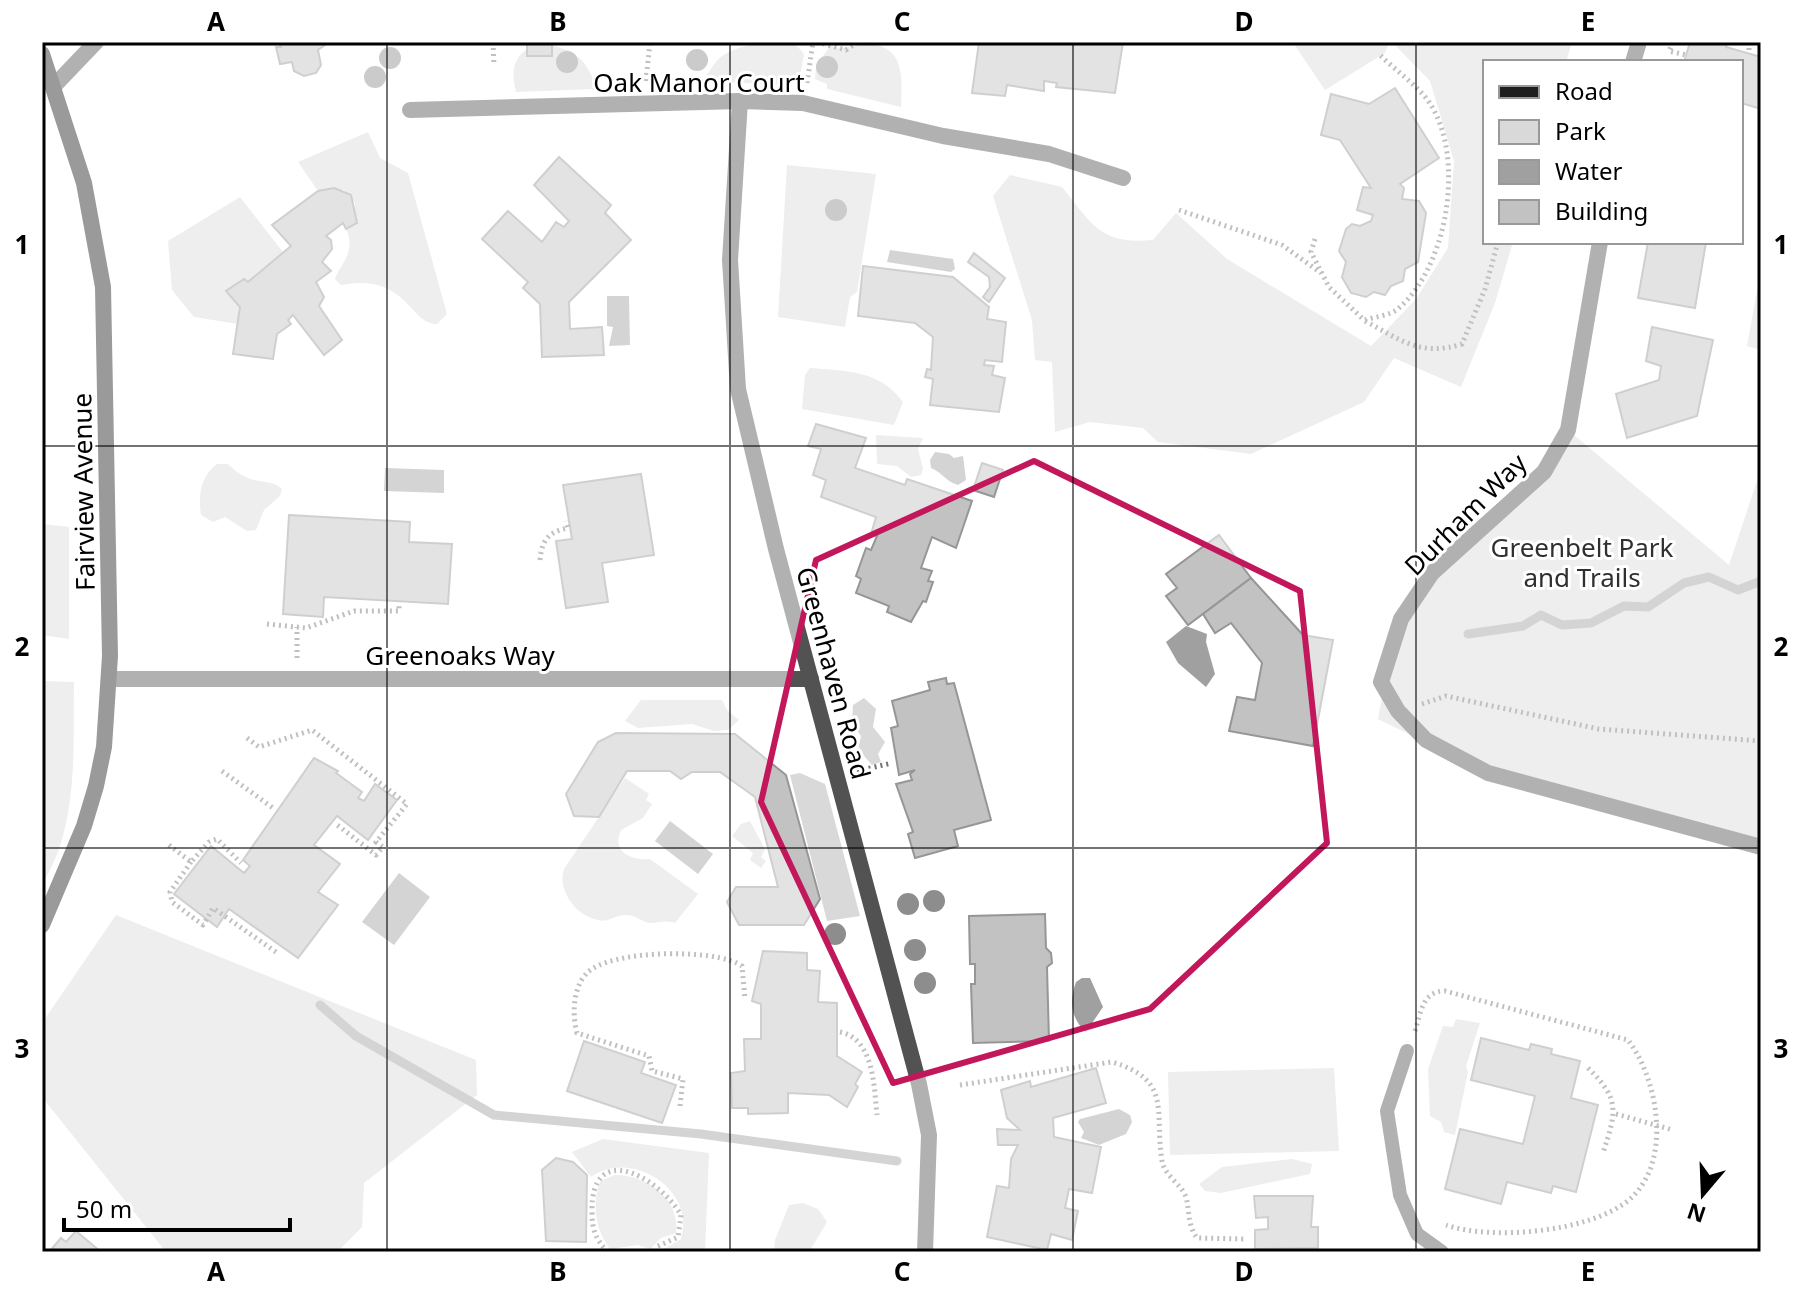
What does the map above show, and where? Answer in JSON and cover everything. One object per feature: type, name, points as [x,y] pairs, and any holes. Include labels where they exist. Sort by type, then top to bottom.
[{"type":"main road","name":"Fairview Avenue","points":[[42,54],[84,183],[103,287],[110,679],[104,747],[96,786],[84,826],[42,925]]},
{"type":"street","points":[[53,87],[96,42]]},
{"type":"street","name":"Oak Manor Court","points":[[410,110],[740,101],[803,103],[943,136],[1049,154],[1123,178]]},
{"type":"street","name":"Greenhaven Road","points":[[740,101],[730,260],[738,389],[929,1135],[925,1252]]},
{"type":"street","name":"Durham Way","points":[[1600,244],[1568,430],[1544,472],[1432,573],[1401,619],[1381,682],[1398,711],[1426,740],[1488,773],[1761,847]]},
{"type":"street","name":"Greenoaks Way","points":[[110,679],[811,679]]},
{"type":"lane","points":[[1407,1051],[1387,1111],[1400,1195],[1417,1234],[1442,1252]]},
{"type":"path","points":[[493,42],[494,66]]},
{"type":"path","points":[[644,104],[650,42]]},
{"type":"path","points":[[803,103],[815,42],[846,50],[858,42]]},
{"type":"path","points":[[1673,42],[1669,51],[1686,55]]},
{"type":"path","points":[[1749,42],[1749,51]]},
{"type":"path","points":[[1364,320],[1398,310],[1430,269],[1447,206],[1449,146],[1429,101],[1380,55]]},
{"type":"path","points":[[1179,210],[1282,245],[1322,274]]},
{"type":"path","points":[[1315,239],[1311,252],[1329,287],[1364,320],[1415,348],[1443,350],[1462,344],[1485,289],[1497,244]]},
{"type":"path","points":[[540,560],[544,540],[555,531],[568,528],[566,521]]},
{"type":"path","points":[[267,624],[306,628],[354,611],[399,611],[399,604]]},
{"type":"path","points":[[297,627],[297,661]]},
{"type":"path","points":[[1398,711],[1446,696],[1599,729],[1761,741]]},
{"type":"path","points":[[247,738],[259,747],[312,730],[407,804],[376,842],[383,847],[376,855],[336,824]]},
{"type":"path","points":[[836,776],[892,763]]},
{"type":"path","points":[[222,771],[273,808]]},
{"type":"path","points":[[241,863],[217,839],[209,842],[170,892],[172,902],[203,925],[213,908],[276,952]]},
{"type":"path","points":[[169,845],[191,862]]},
{"type":"path","points":[[680,1106],[683,1079],[652,1071],[649,1056],[577,1033],[574,1021],[576,996],[586,974],[601,964],[643,955],[718,956],[742,966],[745,999]]},
{"type":"path","points":[[1407,1051],[1425,999],[1435,991],[1628,1040],[1639,1055],[1653,1086],[1656,1125],[1648,1171],[1641,1186],[1619,1207],[1533,1232],[1465,1232],[1443,1224]]},
{"type":"path","points":[[840,1032],[852,1034],[865,1048],[877,1115]]},
{"type":"path","points":[[960,1085],[1112,1062],[1133,1068],[1146,1076],[1156,1092],[1162,1165],[1185,1195],[1189,1227],[1197,1238],[1246,1239]]},
{"type":"path","points":[[1588,1068],[1610,1089],[1616,1114],[1603,1153]]},
{"type":"path","points":[[1616,1114],[1673,1130]]},
{"type":"path","points":[[608,1252],[597,1241],[592,1226],[592,1201],[595,1183],[602,1175],[619,1170],[641,1175],[657,1185],[681,1215],[678,1237],[656,1247],[656,1252]]},
{"type":"highlighted area","points":[[1034,461],[1300,591],[1327,843],[1150,1009],[893,1083],[761,802],[816,560]]},
{"type":"green space","points":[[765,42],[787,42],[800,49],[804,54],[800,77],[791,76],[787,85],[704,81],[715,63],[728,52]]},
{"type":"green space","points":[[1389,42],[1385,53],[1325,90],[1294,44]]},
{"type":"green space","points":[[1392,42],[1572,42],[1567,60],[1483,60],[1483,244],[1512,244],[1495,303],[1461,387],[1394,358],[1364,402],[1251,454],[1158,442],[1143,428],[1090,422],[1055,432],[1052,362],[1035,360],[1032,320],[993,196],[1010,175],[1062,187],[1099,229],[1121,239],[1153,240],[1176,213],[1227,259],[1371,346],[1416,299],[1448,248],[1454,161],[1430,81]]},
{"type":"green space","points":[[540,45],[560,48],[576,56],[588,69],[595,89],[516,92],[514,68],[519,56]]},
{"type":"green space","points":[[871,45],[891,52],[900,70],[901,107],[827,89],[827,84],[815,79],[816,66],[830,46]]},
{"type":"green space","points":[[368,132],[380,158],[408,173],[447,314],[437,324],[419,316],[393,292],[380,286],[363,283],[341,285],[335,279],[349,251],[346,229],[357,223],[353,217],[355,203],[344,190],[318,191],[298,162]]},
{"type":"green space","points":[[787,165],[876,174],[857,292],[850,297],[845,327],[778,317]]},
{"type":"green space","points":[[240,197],[283,252],[248,282],[243,279],[227,290],[240,307],[238,324],[194,317],[172,290],[168,241]]},
{"type":"green space","points":[[1761,269],[1761,350],[1747,346]]},
{"type":"green space","points":[[810,368],[861,374],[884,384],[903,402],[894,425],[802,409],[805,375]]},
{"type":"green space","name":"Greenbelt Park and Trails","points":[[1568,430],[1729,565],[1761,469],[1761,844],[1488,773],[1378,719],[1389,657],[1432,573],[1544,472]]},
{"type":"green space","points":[[876,435],[923,438],[918,449],[923,469],[921,475],[911,477],[897,466],[877,464]]},
{"type":"green space","points":[[217,464],[228,464],[245,477],[282,489],[280,496],[264,510],[256,530],[247,531],[225,517],[213,522],[201,515],[202,487]]},
{"type":"green space","points":[[42,524],[69,527],[69,639],[42,635]]},
{"type":"green space","points":[[42,681],[74,682],[72,786],[68,813],[54,862],[42,884]]},
{"type":"green space","points":[[864,698],[876,709],[873,727],[885,742],[878,754],[881,762],[872,765],[858,749],[861,736],[852,724],[853,705]]},
{"type":"green space","points":[[641,700],[722,700],[727,710],[739,720],[728,730],[714,731],[692,724],[638,728],[625,721]]},
{"type":"green space","points":[[800,773],[825,784],[860,916],[827,921],[790,775]]},
{"type":"green space","points":[[625,778],[649,794],[646,800],[652,804],[643,818],[621,830],[621,849],[630,857],[650,859],[698,894],[675,923],[648,923],[627,915],[606,920],[590,918],[570,901],[563,885],[564,869]]},
{"type":"green space","points":[[750,821],[765,849],[761,857],[766,861],[761,868],[750,860],[753,853],[732,836],[741,824]]},
{"type":"green space","points":[[116,915],[476,1060],[477,1095],[364,1183],[362,1227],[337,1252],[166,1252],[42,1097],[42,1023]]},
{"type":"green space","points":[[1456,1019],[1480,1023],[1466,1066],[1468,1072],[1455,1135],[1444,1132],[1441,1122],[1430,1116],[1428,1069],[1443,1026],[1453,1027]]},
{"type":"green space","points":[[1334,1068],[1339,1151],[1170,1155],[1168,1072]]},
{"type":"green space","points":[[603,1139],[709,1153],[705,1252],[659,1252],[681,1239],[683,1221],[679,1205],[657,1179],[642,1171],[625,1168],[607,1169],[591,1177],[572,1152]]},
{"type":"green space","points":[[1292,1159],[1312,1164],[1310,1174],[1221,1193],[1205,1191],[1199,1184],[1222,1167]]},
{"type":"green space","points":[[615,1175],[638,1179],[659,1191],[673,1209],[676,1233],[661,1238],[650,1249],[638,1245],[610,1249],[598,1225],[596,1199],[600,1181]]},
{"type":"green space","points":[[803,1203],[818,1209],[827,1222],[809,1252],[774,1252],[775,1240],[789,1205]]},
{"type":"water","points":[[890,250],[953,259],[955,269],[951,272],[887,262]]},
{"type":"water","points":[[607,296],[629,296],[630,345],[609,346],[613,327],[607,326]]},
{"type":"water","points":[[935,452],[954,458],[963,456],[966,480],[954,484],[931,468],[930,460]]},
{"type":"water","points":[[385,468],[444,470],[444,493],[384,491]]},
{"type":"water","points":[[1186,626],[1207,634],[1206,642],[1215,674],[1206,687],[1178,663],[1166,642]]},
{"type":"water","points":[[670,821],[713,854],[698,874],[655,841]]},
{"type":"water","points":[[399,873],[430,897],[394,945],[362,922]]},
{"type":"water","points":[[1090,978],[1103,1007],[1086,1032],[1074,1015],[1072,1003],[1076,982]]},
{"type":"water","points":[[1119,1109],[1130,1115],[1132,1122],[1126,1134],[1099,1145],[1081,1138],[1084,1132],[1078,1122],[1080,1119]]},
{"type":"building","points":[[279,42],[329,42],[318,50],[321,65],[316,73],[304,76],[294,71],[292,62],[280,64],[276,47],[281,47]]},
{"type":"building","points":[[527,42],[552,42],[552,56],[527,56]]},
{"type":"building","points":[[979,42],[1123,42],[1115,93],[1056,87],[1057,83],[1044,81],[1044,91],[1007,85],[1005,96],[972,93]]},
{"type":"building","points":[[1690,42],[1727,42],[1726,47],[1761,57],[1761,109],[1743,104],[1743,60],[1685,60]]},
{"type":"building","points":[[1395,88],[1439,158],[1400,184],[1404,188],[1402,199],[1419,201],[1426,213],[1418,262],[1405,269],[1403,281],[1391,286],[1385,295],[1374,292],[1366,297],[1351,293],[1342,277],[1346,262],[1339,251],[1346,229],[1352,224],[1360,226],[1371,221],[1373,215],[1357,210],[1363,187],[1371,188],[1340,140],[1321,135],[1331,94],[1369,104]]},
{"type":"building","points":[[559,157],[611,205],[605,213],[631,240],[569,302],[570,329],[602,327],[604,355],[542,357],[540,304],[523,288],[528,282],[482,239],[508,211],[542,242],[556,222],[564,227],[569,221],[534,185]]},
{"type":"building","points":[[334,188],[351,195],[357,223],[346,229],[343,223],[326,236],[331,240],[332,249],[322,262],[331,271],[316,282],[324,297],[319,306],[342,340],[324,355],[293,315],[288,320],[291,324],[277,334],[273,359],[233,354],[240,307],[226,291],[244,279],[248,282],[291,246],[272,225],[318,191]]},
{"type":"building","points":[[1648,244],[1706,244],[1695,308],[1638,298]]},
{"type":"building","points":[[974,253],[1005,278],[989,302],[983,297],[990,287],[989,277],[968,262]]},
{"type":"building","points":[[863,266],[953,277],[989,307],[987,319],[1006,322],[1002,362],[985,360],[984,365],[994,366],[992,375],[1005,378],[999,412],[930,405],[933,379],[925,377],[927,369],[931,370],[933,337],[915,323],[858,316]]},
{"type":"building","points":[[1652,327],[1713,340],[1697,416],[1627,438],[1616,394],[1659,380],[1661,366],[1646,361]]},
{"type":"building","points":[[816,424],[866,438],[855,468],[905,485],[907,479],[972,501],[956,548],[932,537],[921,568],[932,571],[928,581],[933,582],[926,602],[923,601],[911,622],[887,612],[889,606],[856,593],[861,579],[856,576],[866,548],[871,550],[877,536],[871,534],[876,517],[821,497],[826,480],[813,475],[821,449],[808,446]]},
{"type":"building","points":[[982,463],[1003,470],[994,497],[973,490]]},
{"type":"building","points":[[641,474],[654,555],[602,563],[608,602],[566,608],[556,541],[572,539],[563,485]]},
{"type":"building","points":[[289,515],[410,522],[409,542],[452,544],[448,604],[324,597],[323,617],[283,614]]},
{"type":"building","points":[[1219,535],[1251,578],[1188,625],[1166,596],[1177,588],[1166,574]]},
{"type":"building","points":[[1251,578],[1303,635],[1333,640],[1313,746],[1229,731],[1237,697],[1255,700],[1262,663],[1231,623],[1215,633],[1203,614]]},
{"type":"building","points":[[946,678],[947,684],[954,683],[991,820],[954,830],[958,846],[915,858],[908,834],[913,832],[896,784],[912,780],[910,774],[915,770],[899,775],[891,728],[898,726],[892,701],[930,690],[928,682]]},
{"type":"building","points":[[616,733],[735,734],[786,775],[820,899],[804,925],[739,925],[727,902],[736,887],[778,887],[755,797],[720,772],[692,772],[681,779],[670,771],[627,771],[599,817],[574,816],[566,794],[598,742]]},
{"type":"building","points":[[314,758],[338,771],[336,773],[362,792],[358,798],[364,801],[375,784],[397,800],[368,840],[337,816],[314,845],[340,864],[318,892],[338,905],[298,958],[229,909],[217,927],[174,894],[211,846],[244,873],[250,866],[243,860]]},
{"type":"building","points":[[1045,914],[1046,948],[1051,953],[1052,963],[1047,967],[1049,1041],[973,1043],[971,984],[975,984],[975,964],[970,964],[969,916]]},
{"type":"building","points":[[763,951],[807,953],[807,970],[820,971],[818,1002],[837,1003],[837,1056],[862,1072],[847,1107],[829,1095],[788,1093],[788,1113],[748,1114],[748,1108],[732,1108],[731,1073],[745,1071],[744,1039],[761,1039],[761,1004],[752,1001]]},
{"type":"building","points":[[1481,1038],[1529,1050],[1531,1044],[1552,1049],[1551,1054],[1580,1061],[1571,1098],[1598,1105],[1576,1192],[1553,1186],[1551,1193],[1507,1182],[1501,1204],[1445,1189],[1460,1129],[1523,1144],[1535,1096],[1471,1080]]},
{"type":"building","points":[[584,1041],[645,1062],[641,1073],[676,1085],[662,1123],[567,1091]]},
{"type":"building","points":[[1096,1068],[1106,1103],[1053,1118],[1054,1137],[1101,1147],[1092,1193],[1069,1189],[1065,1208],[1078,1211],[1072,1240],[1051,1234],[1047,1250],[987,1237],[997,1186],[1009,1188],[1011,1159],[1018,1145],[998,1145],[997,1129],[1020,1130],[1007,1118],[1001,1090],[1030,1081],[1031,1087]]},
{"type":"building","points":[[556,1158],[573,1162],[587,1175],[586,1242],[546,1241],[542,1170]]},
{"type":"building","points":[[1254,1196],[1313,1196],[1311,1227],[1318,1227],[1318,1248],[1255,1249],[1255,1230],[1268,1229],[1268,1217],[1256,1218]]},
{"type":"building","points":[[76,1231],[101,1252],[49,1252],[61,1238],[66,1242]]},
{"type":"waterway","points":[[1468,634],[1523,626],[1541,615],[1562,625],[1591,623],[1624,606],[1648,607],[1684,583],[1709,577],[1738,590],[1761,581]]},
{"type":"waterway","points":[[320,1005],[356,1036],[494,1115],[701,1134],[897,1161]]}]
